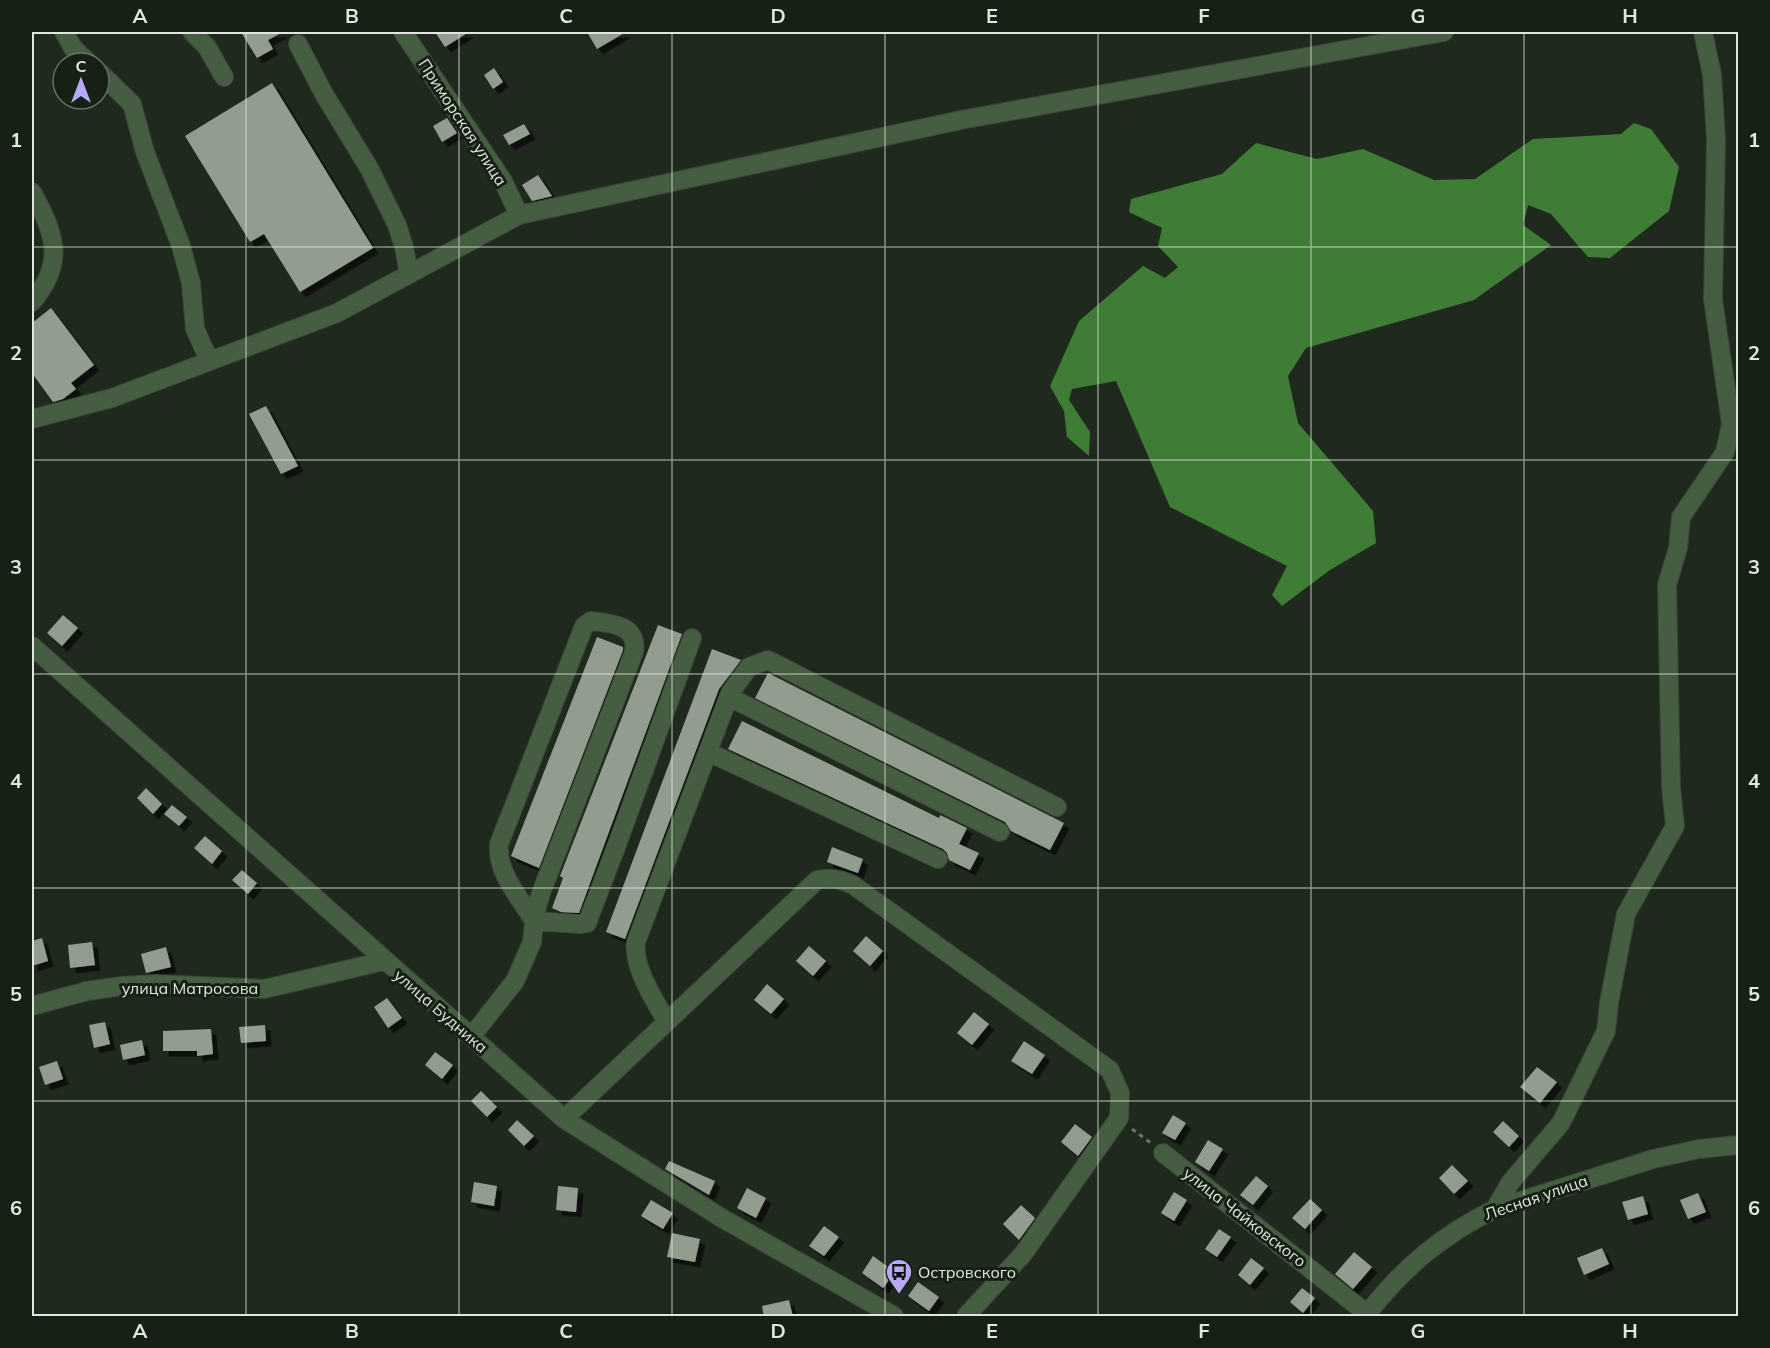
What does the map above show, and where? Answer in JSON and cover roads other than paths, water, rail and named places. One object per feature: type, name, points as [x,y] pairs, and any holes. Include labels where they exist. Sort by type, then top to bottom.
[{"type":"street","points":[[64,32],[76,51]]},
{"type":"street","points":[[192,32],[207,46],[224,77]]},
{"type":"street","name":"Приморская улица","points":[[403,32],[502,181],[519,215]]},
{"type":"street","points":[[32,419],[112,398],[337,313],[519,215],[961,120],[1444,32]]},
{"type":"street","points":[[1495,1209],[1510,1184],[1561,1123],[1606,1031],[1626,914],[1675,826],[1671,787],[1667,585],[1678,548],[1681,517],[1725,452],[1731,423],[1713,299],[1716,139],[1712,75],[1703,32]]},
{"type":"street","points":[[298,44],[324,94],[369,168],[397,225],[409,274]]},
{"type":"street","points":[[111,84],[132,104],[145,152],[181,246],[191,284],[195,329],[209,360]]},
{"type":"street","points":[[32,192],[53,238],[54,266],[32,302]]},
{"type":"street","points":[[471,1037],[515,981],[532,942],[541,892],[634,652],[633,636],[629,631],[614,624],[591,621],[584,626],[499,844],[498,855],[502,868],[534,921]]},
{"type":"street","points":[[534,921],[587,923],[692,639]]},
{"type":"street","name":"улица Будника","points":[[32,646],[564,1119],[885,1315]]},
{"type":"street","points":[[666,1021],[635,954],[636,942],[729,697],[749,668],[768,660],[1057,807]]},
{"type":"street","points":[[729,697],[1000,832]]},
{"type":"street","points":[[708,752],[938,858]]},
{"type":"street","points":[[564,1119],[817,880],[826,878],[844,880],[1110,1070],[1120,1093],[1119,1118],[1023,1254],[966,1317]]},
{"type":"street","name":"улица Матросова","points":[[32,1006],[87,991],[122,986],[156,984],[264,989],[384,961]]},
{"type":"street","name":"Лесная улица","points":[[1369,1315],[1391,1283],[1412,1264],[1442,1240],[1495,1209],[1653,1159],[1699,1149],[1738,1145]]},
{"type":"street","name":"улица Чайковского","points":[[1163,1153],[1369,1315]]},
{"type":"place","name":"Островского","points":[[899,1295]]}]
